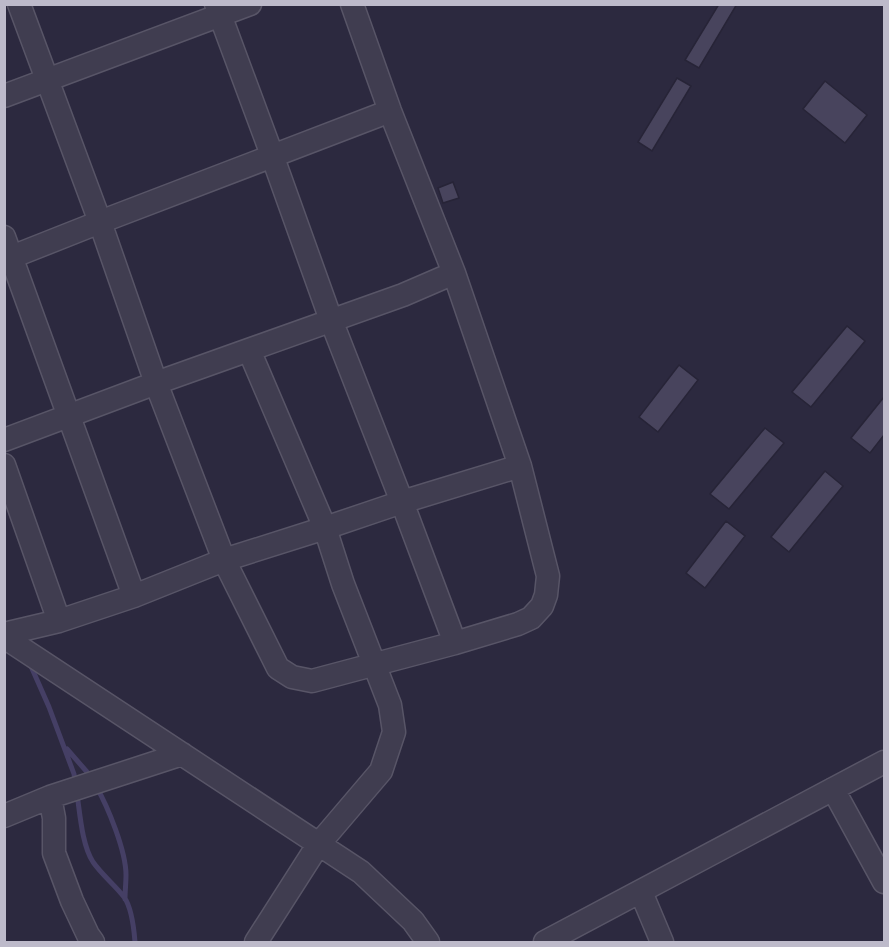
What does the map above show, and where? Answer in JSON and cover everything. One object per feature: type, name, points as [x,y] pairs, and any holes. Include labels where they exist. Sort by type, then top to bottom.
[{"type":"street","points":[[19,4],[100,222],[156,383],[224,561],[278,668],[292,677],[312,681],[518,624],[531,618],[542,606],[548,576],[520,466],[454,273],[390,111],[352,4]]},
{"type":"street","points":[[4,96],[48,81],[218,10],[250,4]]},
{"type":"street","points":[[218,10],[331,320],[455,643]]},
{"type":"street","points":[[134,596],[70,416],[7,252],[100,222],[390,111]]},
{"type":"street","points":[[4,440],[403,295],[454,273]]},
{"type":"street","points":[[249,350],[326,528],[343,584],[390,705],[394,732],[381,771],[318,845],[256,942]]},
{"type":"street","points":[[4,465],[59,621]]},
{"type":"street","points":[[4,635],[59,621],[134,596],[224,561],[520,466]]},
{"type":"street","points":[[4,635],[361,872],[413,921],[428,942]]},
{"type":"street","points":[[4,816],[50,797],[182,754]]},
{"type":"street","points":[[545,942],[885,762]]},
{"type":"street","points":[[833,789],[885,882]]},
{"type":"street","points":[[50,797],[54,818],[54,853],[72,901],[93,942]]},
{"type":"street","points":[[641,892],[662,942]]},
{"type":"building","points":[[719,4],[737,4],[699,68],[685,60]]},
{"type":"building","points":[[677,78],[691,86],[652,151],[638,142]]},
{"type":"building","points":[[825,81],[867,115],[845,143],[803,109]]},
{"type":"building","points":[[453,182],[459,198],[443,203],[438,188]]},
{"type":"building","points":[[847,326],[865,341],[811,407],[792,392]]},
{"type":"building","points":[[679,365],[698,380],[658,432],[639,417]]},
{"type":"building","points":[[884,397],[884,435],[870,453],[851,438]]},
{"type":"building","points":[[765,428],[784,443],[729,509],[710,494]]},
{"type":"building","points":[[825,471],[843,486],[789,552],[771,537]]},
{"type":"building","points":[[726,521],[745,536],[705,588],[686,573]]},
{"type":"waterway","points":[[30,664],[49,707],[75,781]]},
{"type":"waterway","points":[[67,749],[91,778]]},
{"type":"waterway","points":[[96,786],[120,842],[126,875],[125,899]]},
{"type":"waterway","points":[[77,794],[82,829],[89,855],[127,902],[135,942]]}]
